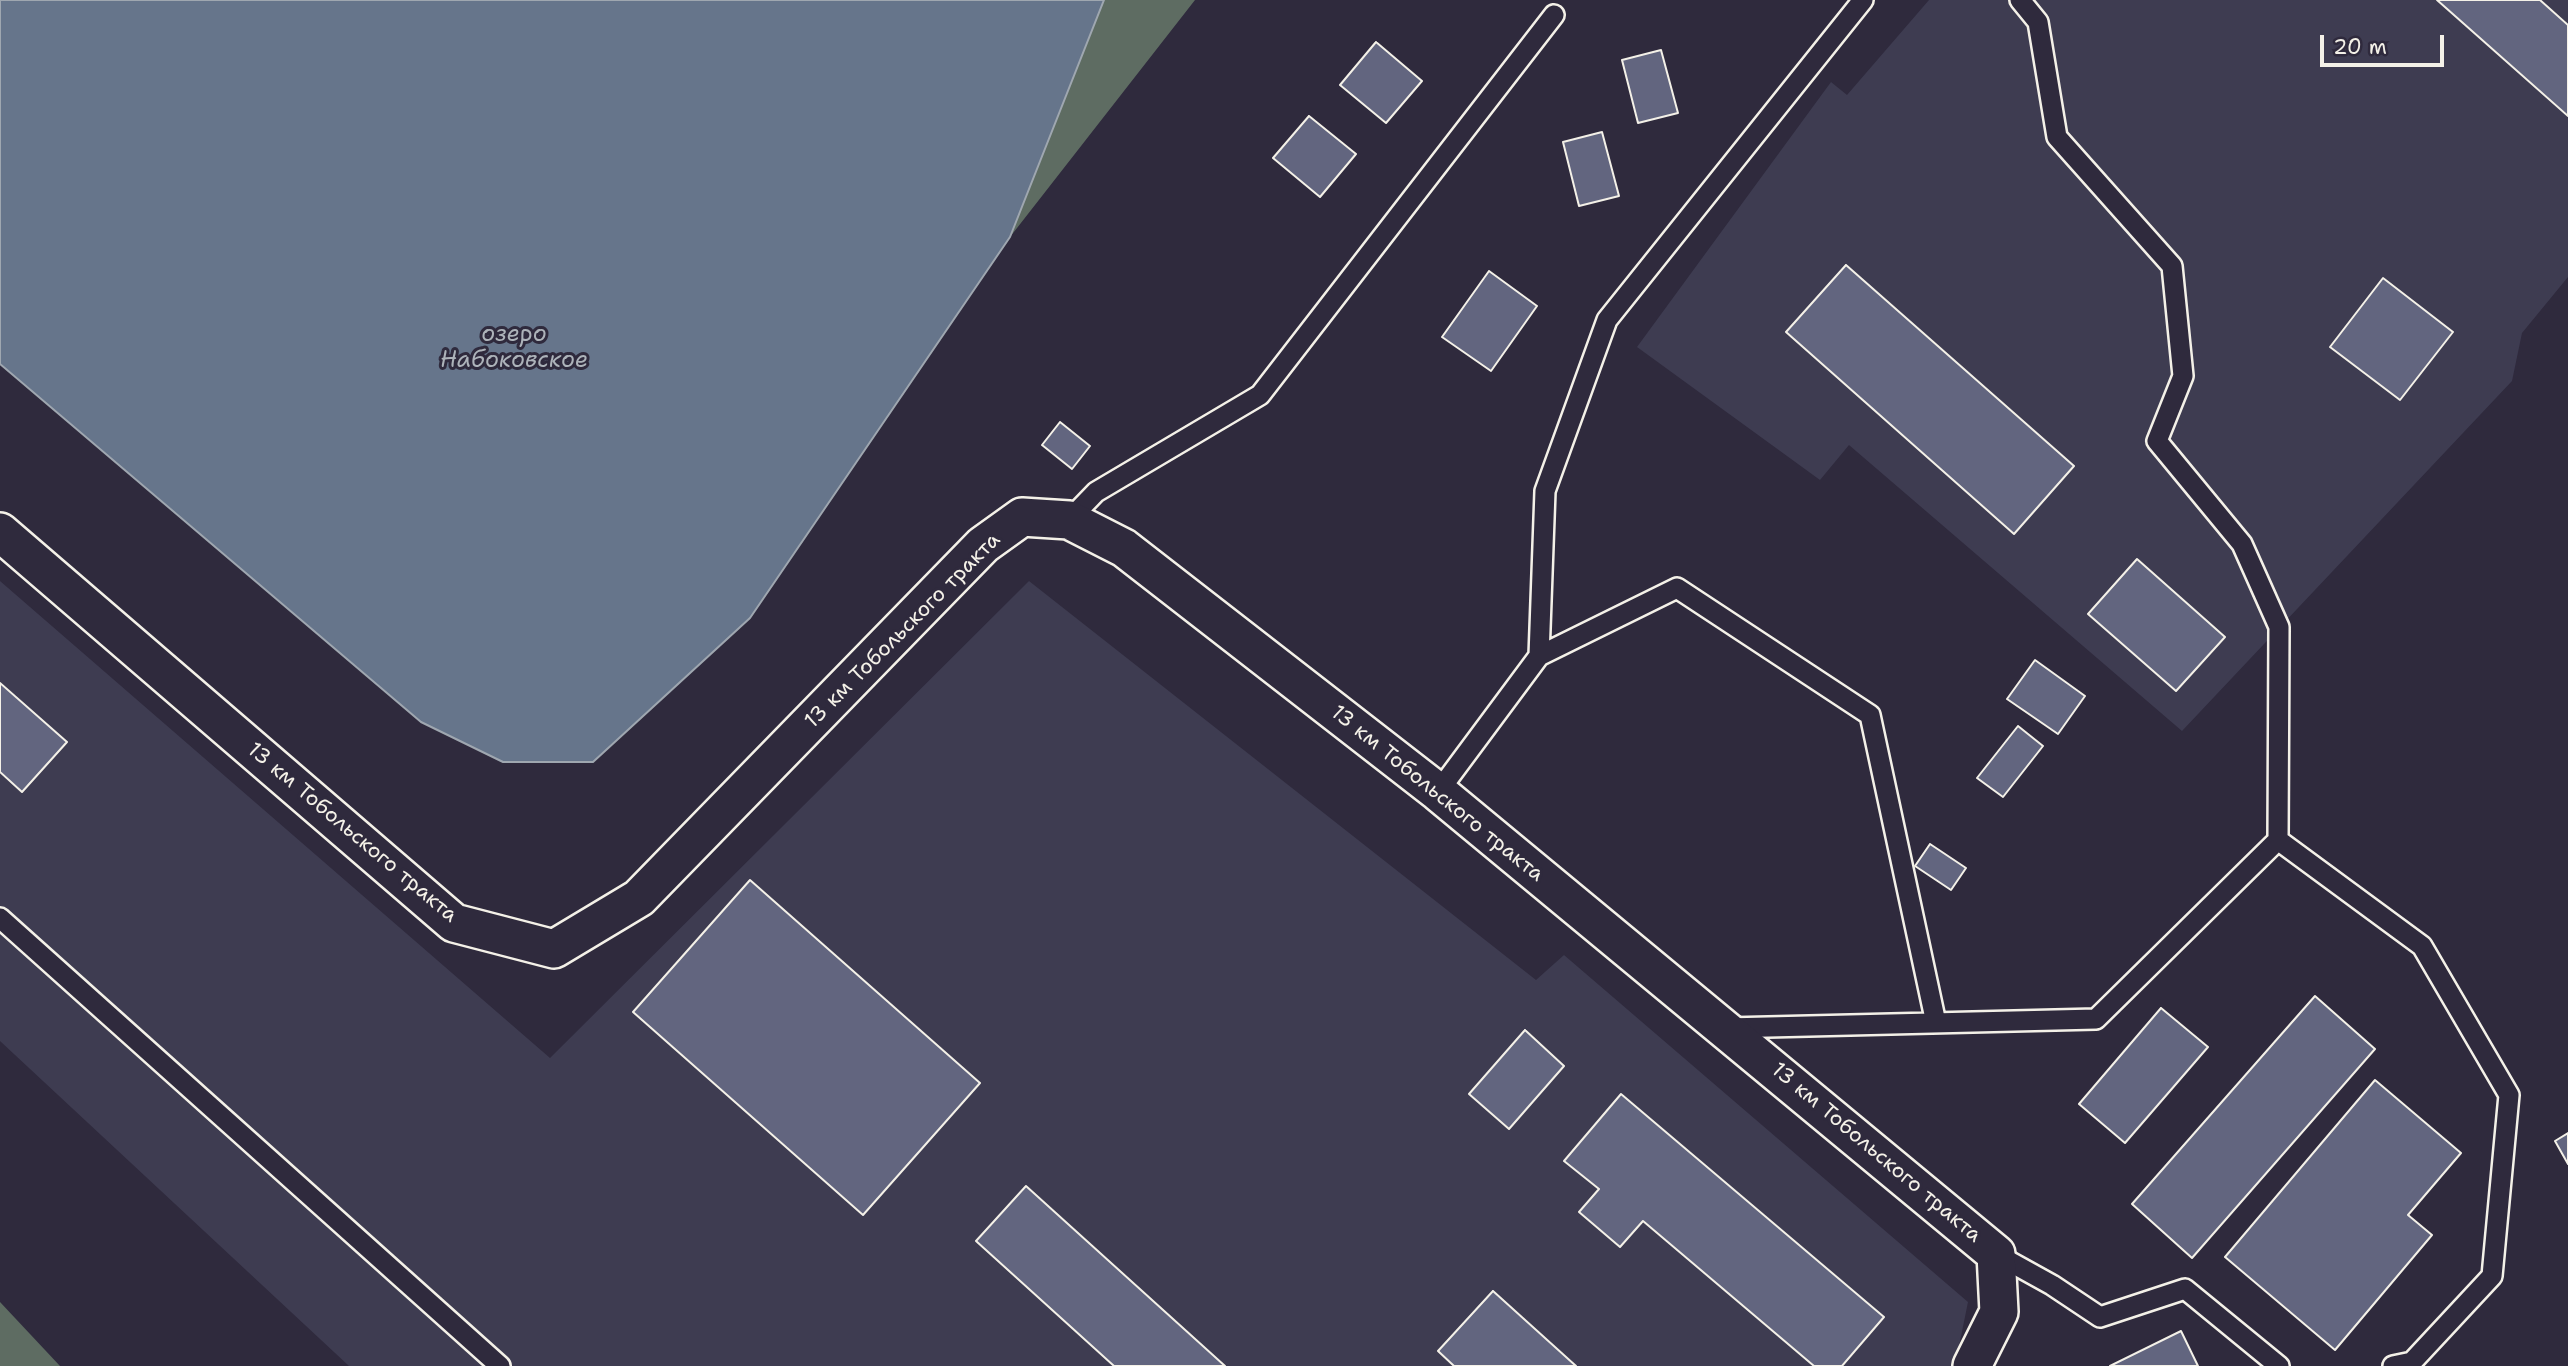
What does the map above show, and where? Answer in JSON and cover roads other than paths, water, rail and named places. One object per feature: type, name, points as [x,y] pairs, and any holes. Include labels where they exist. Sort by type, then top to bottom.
[{"type":"street","name":"13 км Тобольского тракта","points":[[0,531],[454,923],[554,949],[639,898],[983,545],[1022,517],[1069,520],[1124,548],[1438,792],[1996,1254],[1999,1312],[1972,1366]]},
{"type":"lane","points":[[1539,656],[1545,491],[1608,320],[1863,0]]},
{"type":"lane","points":[[1726,1028],[2096,1019],[2277,840],[2279,627],[2242,544],[2157,441],[2183,376],[2172,266],[2057,137],[2038,22],[2020,0]]},
{"type":"lane","points":[[1069,520],[1096,492],[1260,395],[1554,15]]},
{"type":"lane","points":[[1438,792],[1539,656],[1677,588],[1870,715],[1936,1023]]},
{"type":"lane","points":[[2277,840],[2422,946],[2509,1094],[2492,1276],[2412,1362],[2393,1366]]},
{"type":"lane","points":[[0,918],[500,1366]]},
{"type":"lane","points":[[1996,1254],[2052,1284],[2101,1317],[2185,1289],[2279,1366]]},
{"type":"water","name":"озеро Набоковское","points":[[0,0],[1104,0],[1010,237],[750,618],[593,762],[503,762],[421,722],[0,364]]}]
